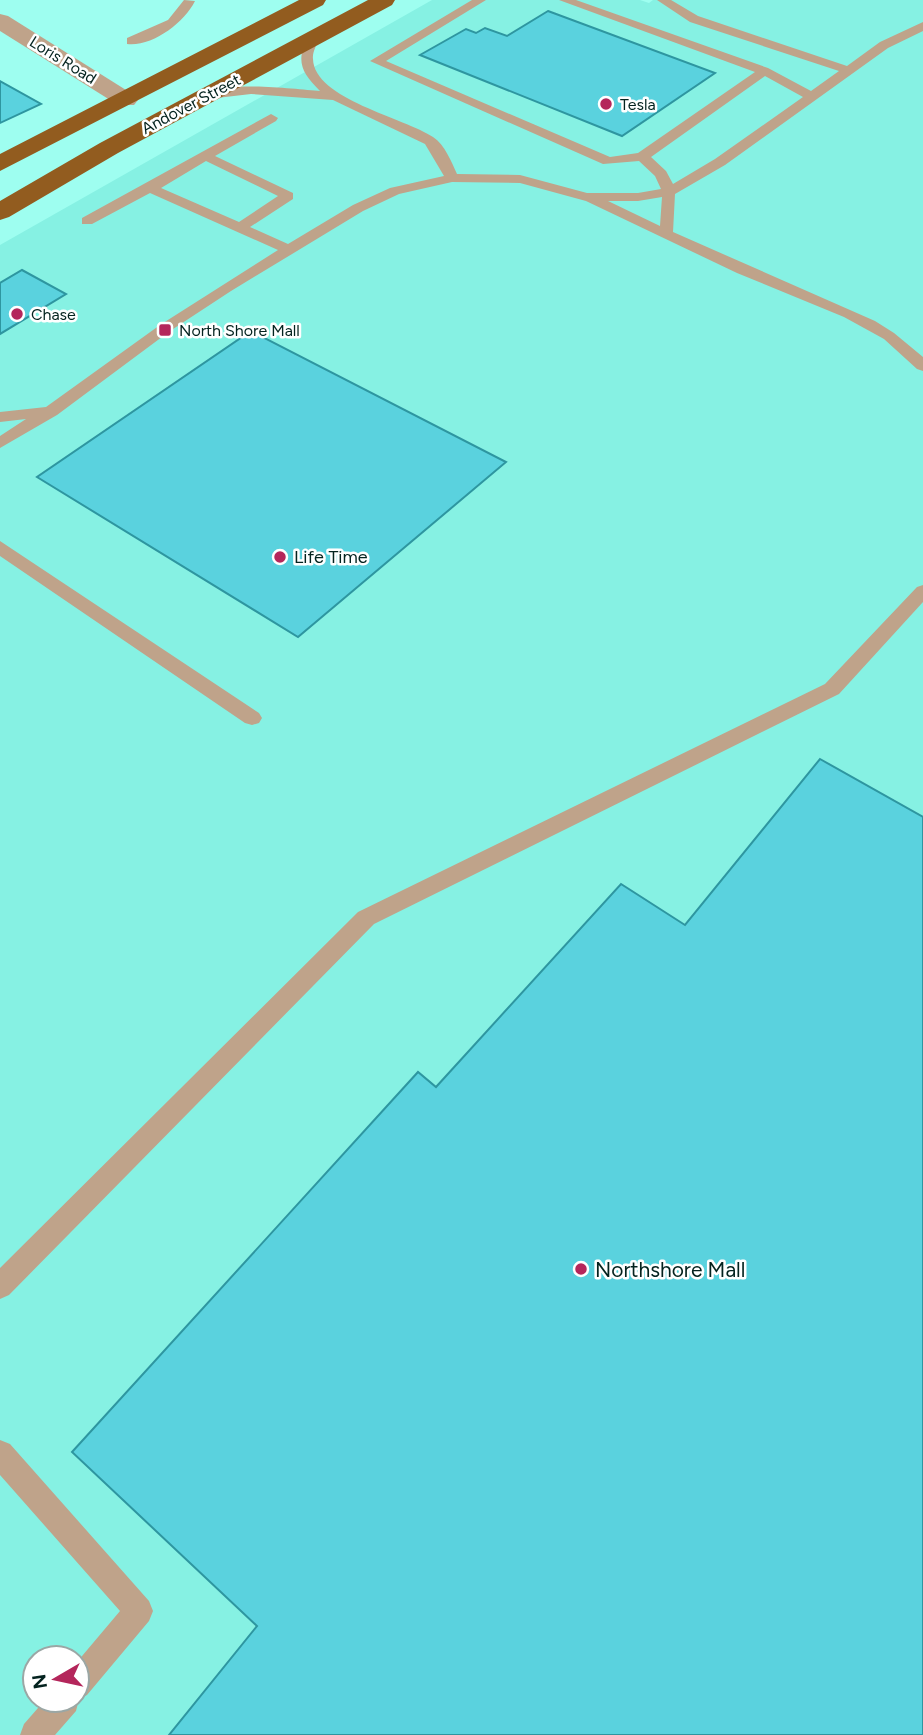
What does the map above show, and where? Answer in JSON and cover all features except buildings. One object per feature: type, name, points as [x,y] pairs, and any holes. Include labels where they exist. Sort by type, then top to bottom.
[{"type":"highway","name":"Andover Street","points":[[0,164],[315,0]]},
{"type":"highway","name":"Andover Street","points":[[0,212],[160,121],[384,0]]},
{"type":"highway","points":[[126,100],[160,121]]},
{"type":"street","name":"Loris Road","points":[[4,26],[126,100]]},
{"type":"lane","points":[[131,41],[166,29],[184,14],[189,0]]},
{"type":"lane","points":[[480,0],[376,61],[608,161],[642,157],[764,71]]},
{"type":"lane","points":[[565,0],[764,71],[813,97]]},
{"type":"lane","points":[[663,0],[694,19],[847,70]]},
{"type":"lane","points":[[587,197],[638,197],[669,192],[710,168],[884,45],[923,26]]},
{"type":"lane","points":[[313,38],[305,55],[308,73],[323,90],[408,128],[433,143],[452,178]]},
{"type":"lane","points":[[208,95],[251,90],[334,97]]},
{"type":"lane","points":[[87,220],[150,188],[271,118]]},
{"type":"lane","points":[[205,156],[288,196],[239,228]]},
{"type":"lane","points":[[642,157],[662,170],[669,192],[666,235]]},
{"type":"lane","points":[[0,443],[51,411],[165,328],[358,208],[395,191],[452,178],[520,179],[587,197],[666,235],[870,324],[909,350],[923,366]]},
{"type":"lane","points":[[150,188],[290,250]]},
{"type":"lane","points":[[0,417],[51,411]]},
{"type":"lane","points":[[0,437],[51,411]]},
{"type":"lane","points":[[0,547],[252,718]]},
{"type":"lane","points":[[0,1286],[366,918],[832,690],[923,591]]},
{"type":"lane","points":[[0,1454],[139,1611],[91,1668]]},
{"type":"lane","points":[[35,1735],[53,1714]]},
{"type":"shaded area","name":"Northshore Mall","points":[[432,0],[640,0],[649,3],[653,0],[923,0],[923,1735],[0,1735],[0,245]]},
{"type":"place","name":"Tesla","points":[[606,104]]},
{"type":"place","name":"Chase","points":[[17,314]]},
{"type":"place","name":"North Shore Mall","points":[[165,330]]},
{"type":"place","name":"Life Time","points":[[280,557]]},
{"type":"place","name":"Northshore Mall","points":[[581,1269]]}]
